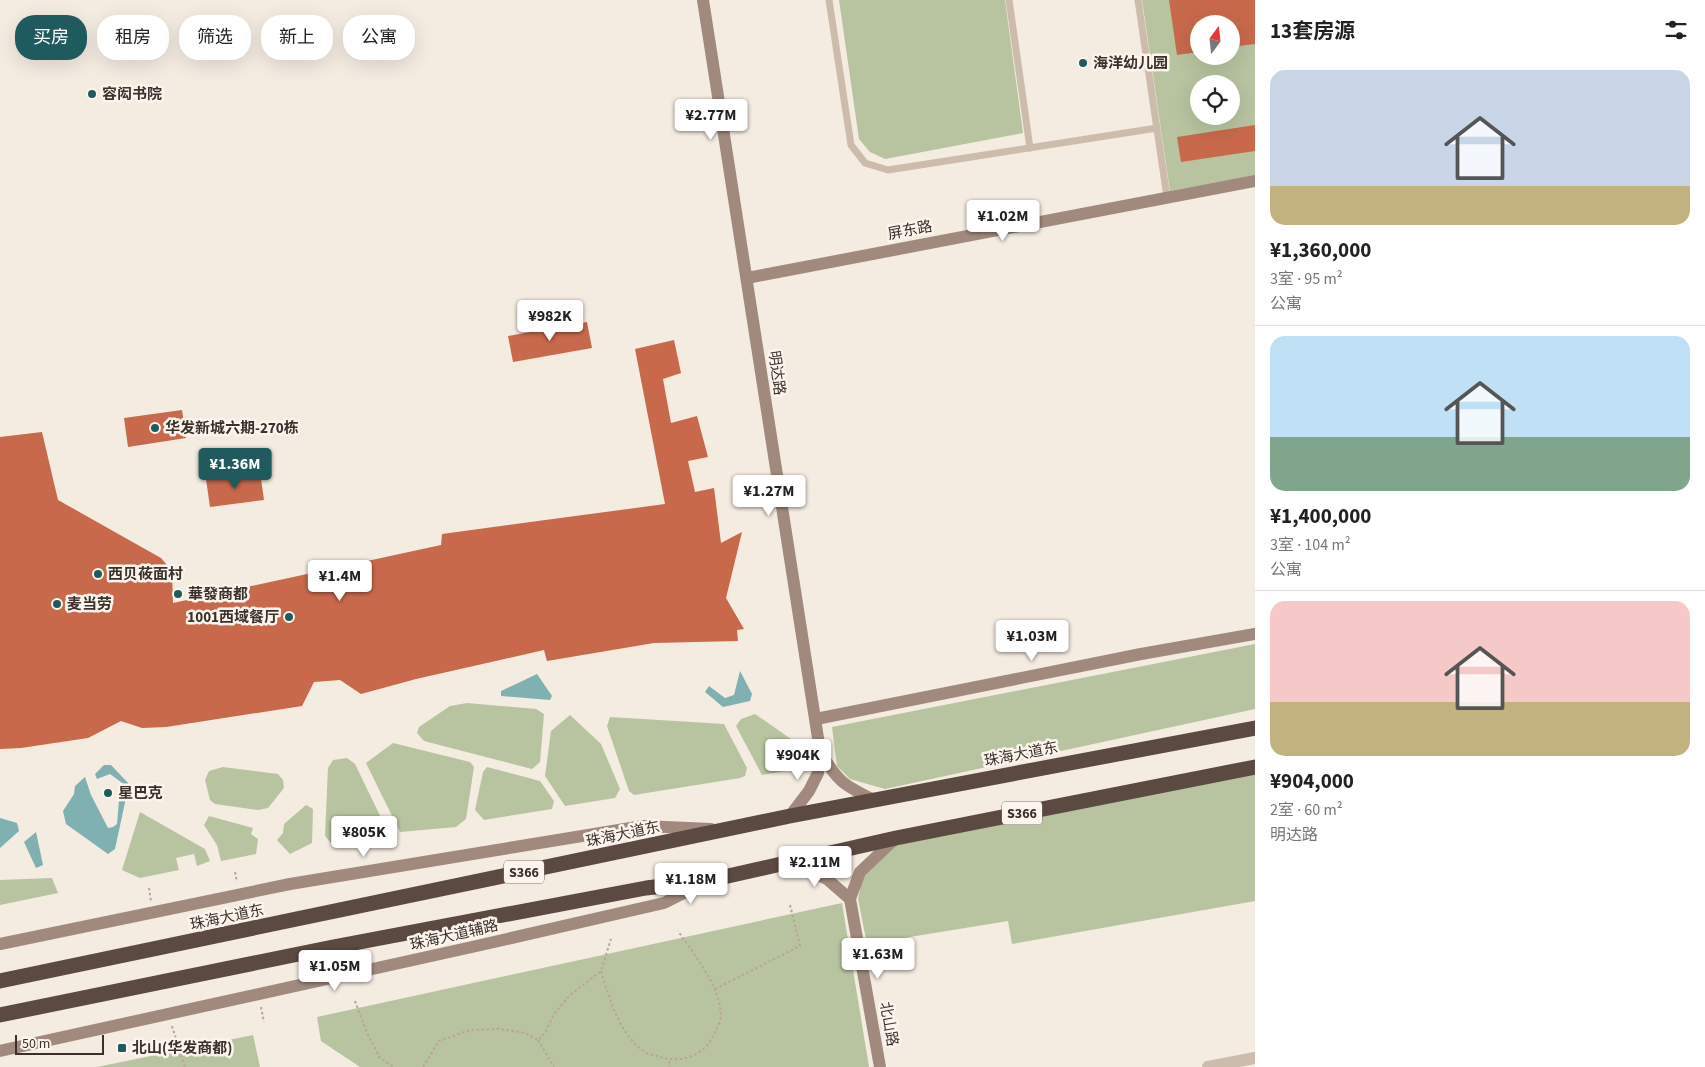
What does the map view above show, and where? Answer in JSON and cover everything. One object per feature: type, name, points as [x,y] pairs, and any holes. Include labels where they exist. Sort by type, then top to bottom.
[{"type":"highway","name":"珠海大道东","points":[[0,981],[790,816],[1255,728]]},
{"type":"highway","name":"S366","points":[[0,1015],[333,947],[626,891],[706,882],[896,838],[1255,768]]},
{"type":"street","name":"明达路","points":[[702,0],[820,751],[818,773],[809,791],[790,816]]},
{"type":"street","name":"屏东路","points":[[747,278],[1255,181]]},
{"type":"street","points":[[816,719],[1141,654],[1255,634]]},
{"type":"street","name":"明达路","points":[[820,751],[832,773],[848,787],[874,800]]},
{"type":"street","points":[[3,943],[290,884],[642,826],[726,830]]},
{"type":"street","points":[[789,862],[827,879],[850,898],[860,872],[896,838]]},
{"type":"street","name":"珠海大道辅路","points":[[0,1051],[664,903],[706,882]]},
{"type":"street","name":"北山路","points":[[850,898],[880,1067]]},
{"type":"street","points":[[1208,1067],[1255,1058]]},
{"type":"lane","points":[[829,0],[851,145],[865,163],[888,170],[1157,128]]},
{"type":"lane","points":[[1009,0],[1030,148]]},
{"type":"lane","points":[[1138,0],[1166,197]]},
{"type":"path","points":[[715,989],[800,946],[790,905]]},
{"type":"path","points":[[611,939],[601,971],[612,1007],[625,1032],[644,1052],[669,1060],[685,1059],[705,1049],[716,1033],[721,1017],[715,989],[678,931]]},
{"type":"path","points":[[538,1040],[545,1033],[554,1014],[569,996],[601,971]]},
{"type":"path","points":[[259,994],[264,1022]]},
{"type":"path","points":[[355,1001],[367,1033],[380,1058],[394,1067]]},
{"type":"path","points":[[169,1014],[175,1041],[185,1067]]},
{"type":"path","points":[[423,1067],[439,1041],[470,1030],[500,1029],[525,1033],[538,1040],[554,1067]]},
{"type":"path","points":[[669,1060],[670,1067]]},
{"type":"green space","points":[[839,0],[1005,0],[1023,133],[885,159],[870,152],[859,139]]},
{"type":"green space","points":[[1142,0],[1255,0],[1255,175],[1170,191]]},
{"type":"green space","points":[[1255,644],[1255,709],[885,789],[850,779],[837,766],[832,727]]},
{"type":"green space","points":[[467,703],[536,709],[544,714],[540,762],[532,769],[424,741],[417,733],[419,727],[450,706]]},
{"type":"green space","points":[[755,714],[801,746],[806,767],[762,775],[736,726],[741,719]]},
{"type":"green space","points":[[570,715],[601,744],[620,789],[615,798],[565,806],[545,776],[551,731]]},
{"type":"green space","points":[[610,717],[724,724],[747,768],[745,776],[634,795],[629,791],[607,726]]},
{"type":"green space","points":[[393,743],[470,762],[474,767],[466,819],[456,827],[400,832],[366,763]]},
{"type":"green space","points":[[347,758],[355,764],[385,826],[380,835],[331,843],[325,836],[328,768],[333,760]]},
{"type":"green space","points":[[223,767],[278,774],[283,780],[284,788],[268,808],[258,810],[215,804],[210,800],[205,780],[209,771]]},
{"type":"green space","points":[[487,767],[540,781],[554,801],[552,809],[484,820],[475,810],[483,772]]},
{"type":"green space","points":[[1255,771],[1255,901],[1012,944],[1008,921],[867,944],[858,899],[863,875],[898,841]]},
{"type":"green space","points":[[306,805],[313,809],[312,843],[290,854],[277,840],[283,833],[284,824]]},
{"type":"green space","points":[[140,812],[205,849],[210,861],[197,866],[194,854],[176,858],[179,870],[140,878],[122,870]]},
{"type":"green space","points":[[209,816],[253,828],[251,834],[258,839],[256,854],[221,861],[217,845],[204,825]]},
{"type":"green space","points":[[52,878],[58,893],[0,905],[0,880]]},
{"type":"green space","points":[[842,903],[869,1067],[360,1067],[321,1041],[317,1017]]},
{"type":"green space","points":[[253,1035],[260,1067],[97,1067]]},
{"type":"water","points":[[740,671],[752,694],[750,701],[723,707],[705,692],[709,686],[725,698],[734,695]]},
{"type":"water","points":[[537,674],[552,696],[550,700],[501,696],[501,691]]},
{"type":"water","points":[[104,765],[111,765],[129,784],[115,849],[108,854],[66,824],[63,811],[74,794],[75,786],[85,777],[91,795],[108,828],[117,824],[119,800],[123,799],[125,785],[110,774],[97,779],[95,774]]},
{"type":"water","points":[[0,818],[17,823],[19,831],[0,848]]},
{"type":"water","points":[[36,832],[43,865],[36,868],[24,842]]},
{"type":"building","points":[[1169,0],[1255,0],[1255,44],[1240,46],[1240,15],[1190,15],[1190,53],[1177,55]]},
{"type":"building","points":[[1255,125],[1255,151],[1181,162],[1177,137]]},
{"type":"building","points":[[587,322],[592,348],[513,362],[508,336]]},
{"type":"building","points":[[674,340],[681,373],[663,379],[671,423],[697,416],[708,457],[688,461],[695,492],[714,488],[721,543],[742,532],[726,598],[744,629],[737,630],[738,641],[654,643],[547,661],[544,650],[416,679],[361,694],[340,680],[314,682],[302,706],[166,727],[142,728],[121,721],[88,738],[21,748],[0,749],[0,437],[42,432],[58,500],[161,558],[172,571],[173,603],[441,545],[442,534],[665,504],[635,349]]},
{"type":"building","name":"华发新城六期-270栋","points":[[182,410],[186,438],[128,447],[124,418]]},
{"type":"building","points":[[260,472],[264,500],[210,507],[206,479]]},
{"type":"place","name":"海洋幼儿园","points":[[1083,63]]},
{"type":"place","name":"容闳书院","points":[[92,94]]},
{"type":"place","name":"华发新城六期-270栋","points":[[155,428]]},
{"type":"place","name":"西贝莜面村","points":[[98,574]]},
{"type":"place","name":"華發商都","points":[[178,594]]},
{"type":"place","name":"麦当劳","points":[[57,604]]},
{"type":"place","name":"1001西域餐厅","points":[[289,617]]},
{"type":"place","name":"星巴克","points":[[108,793]]},
{"type":"place","name":"北山(华发商都)","points":[[122,1048]]}]
